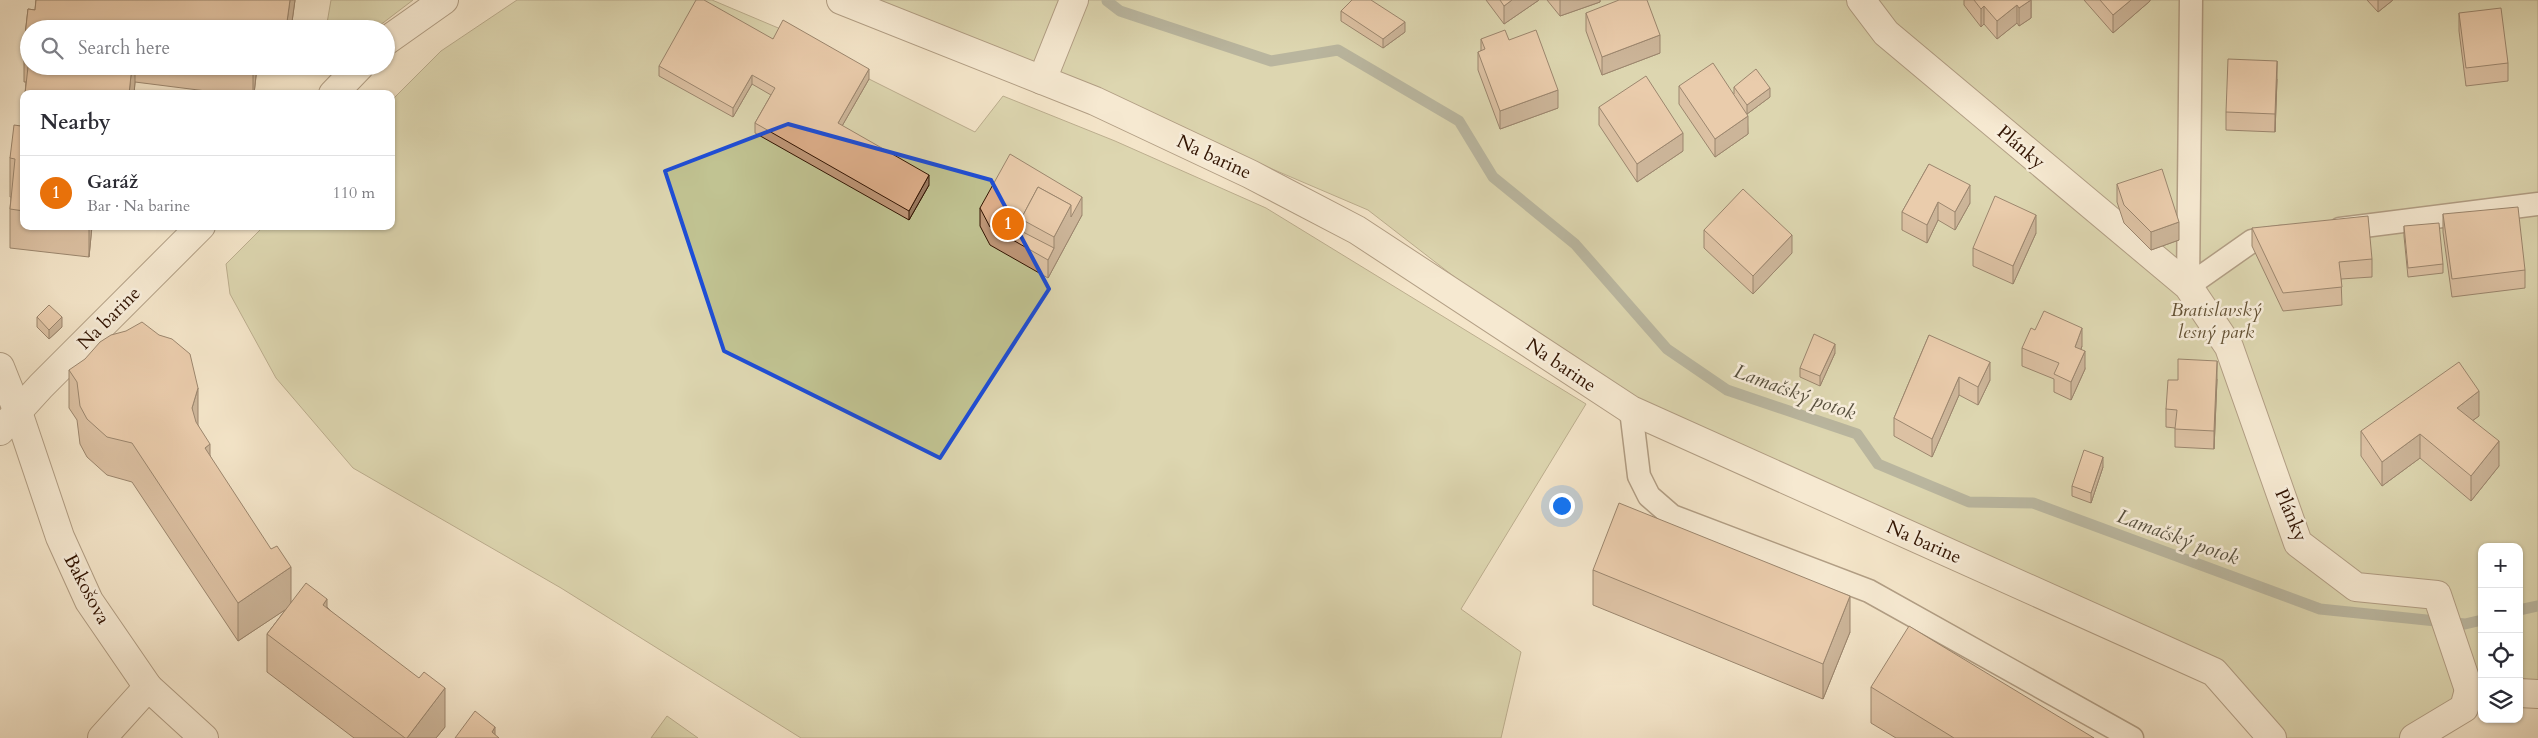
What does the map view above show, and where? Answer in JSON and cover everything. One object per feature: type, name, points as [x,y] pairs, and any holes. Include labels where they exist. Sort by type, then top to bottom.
[{"type":"street","points":[[395,35],[444,0]]},
{"type":"street","name":"Na barine","points":[[841,0],[1095,101],[1250,174],[1357,230],[1630,410],[2214,672],[2272,738]]},
{"type":"street","points":[[1042,80],[1074,0]]},
{"type":"street","name":"Plánky","points":[[1861,0],[1886,34],[2188,286],[2229,346],[2298,543],[2356,587],[2438,596],[2455,648],[2475,690]]},
{"type":"street","points":[[337,90],[351,75]]},
{"type":"street","name":"Na barine","points":[[9,421],[41,386],[197,230]]},
{"type":"street","name":"Bakošova","points":[[0,367],[9,421],[89,600],[148,687],[204,738]]},
{"type":"street","points":[[102,738],[148,687]]},
{"type":"street","points":[[2414,738],[2464,708],[2475,690]]},
{"type":"street","points":[[2523,693],[2538,694]]},
{"type":"lane","points":[[2188,286],[2191,0]]},
{"type":"lane","points":[[2188,286],[2252,241],[2538,204]]},
{"type":"lane","points":[[1630,410],[1638,476],[1649,496],[1672,516],[1869,591],[1994,659],[2132,738]]},
{"type":"highlighted area","points":[[788,124],[991,180],[1049,289],[940,458],[724,351],[665,171]]},
{"type":"green space","points":[[331,0],[413,0],[387,20],[328,20]]},
{"type":"green space","points":[[517,0],[712,0],[783,30],[869,79],[975,132],[1003,96],[1115,141],[1266,208],[1586,404],[1461,609],[1521,652],[1501,738],[801,738],[561,588],[353,468],[276,378],[230,294],[226,264],[260,230],[395,230],[395,97],[441,51]]},
{"type":"green space","name":"Bratislavský lesný park","points":[[877,0],[2538,0],[2538,694],[2523,693],[2523,543],[2478,543],[2478,693],[2414,738],[2272,738],[2214,672],[1607,395],[1368,210]]},
{"type":"green space","points":[[667,716],[698,738],[651,738]]},
{"type":"building","points":[[36,0],[290,0],[287,20],[27,20],[28,9],[35,10]]},
{"type":"building","points":[[696,0],[704,0],[773,39],[783,20],[869,69],[838,123],[929,175],[909,211],[755,123],[775,88],[752,75],[733,108],[659,66]]},
{"type":"building","points":[[1352,0],[1371,0],[1405,22],[1383,39],[1341,11]]},
{"type":"building","points":[[1500,0],[1512,0],[1504,6]]},
{"type":"building","points":[[1619,0],[1647,0],[1660,35],[1602,57],[1586,13]]},
{"type":"building","points":[[1974,0],[2031,0],[2019,8],[2017,5],[1997,21],[1984,6],[1981,9]]},
{"type":"building","points":[[2100,0],[2131,0],[2113,15]]},
{"type":"building","points":[[2501,8],[2508,63],[2466,68],[2459,13]]},
{"type":"building","points":[[1505,30],[1509,40],[1536,30],[1558,90],[1500,111],[1478,52],[1485,49],[1481,39]]},
{"type":"building","points":[[2228,59],[2277,61],[2275,114],[2226,112]]},
{"type":"building","points":[[1713,63],[1748,116],[1715,139],[1679,86]]},
{"type":"building","points":[[1756,69],[1770,88],[1747,105],[1734,87]]},
{"type":"building","points":[[27,75],[131,75],[129,90],[25,90]]},
{"type":"building","points":[[1646,76],[1683,133],[1637,164],[1599,107]]},
{"type":"building","points":[[14,125],[20,126],[20,210],[10,209],[15,159],[10,158]]},
{"type":"building","points":[[1010,154],[1082,197],[1071,217],[1071,205],[1038,187],[1021,219],[1021,231],[1054,248],[1048,260],[990,227],[980,208]]},
{"type":"building","points":[[1929,164],[1970,185],[1955,212],[1938,202],[1927,225],[1902,212]]},
{"type":"building","points":[[2162,169],[2179,222],[2151,232],[2124,205],[2117,184]]},
{"type":"building","points":[[1038,187],[1071,205],[1054,237],[1021,219]]},
{"type":"building","points":[[1743,189],[1792,235],[1753,276],[1704,230]]},
{"type":"building","points":[[1995,196],[2036,215],[2013,266],[1973,248]]},
{"type":"building","points":[[2518,207],[2525,270],[2452,279],[2443,214]]},
{"type":"building","points":[[2368,216],[2372,259],[2339,262],[2342,287],[2283,293],[2252,228]]},
{"type":"building","points":[[2439,223],[2443,264],[2408,268],[2404,226]]},
{"type":"building","points":[[49,305],[62,317],[49,330],[37,317]]},
{"type":"building","points":[[2044,311],[2082,328],[2075,347],[2085,351],[2071,382],[2054,374],[2059,363],[2022,348],[2031,328],[2035,330]]},
{"type":"building","points":[[142,322],[159,335],[172,339],[190,354],[198,388],[192,408],[196,422],[210,444],[205,448],[271,549],[277,546],[291,567],[238,603],[132,443],[107,437],[87,419],[80,406],[77,382],[69,370],[85,359],[100,342],[111,335],[126,331]]},
{"type":"building","points":[[1814,334],[1835,344],[1820,376],[1800,368]]},
{"type":"building","points":[[1929,335],[1990,362],[1978,387],[1959,377],[1932,439],[1894,418]]},
{"type":"building","points":[[2178,359],[2217,361],[2214,431],[2175,429],[2177,410],[2166,409],[2168,380],[2178,380]]},
{"type":"building","points":[[2459,362],[2479,391],[2457,408],[2499,441],[2471,476],[2420,434],[2382,462],[2361,431]]},
{"type":"building","points":[[2084,450],[2103,457],[2091,493],[2072,486]]},
{"type":"building","points":[[1619,503],[1850,596],[1823,664],[1593,570]]},
{"type":"building","points":[[306,583],[327,599],[323,605],[419,678],[424,672],[445,688],[407,738],[267,634]]},
{"type":"building","points":[[1909,626],[2094,738],[1954,738],[1871,687]]},
{"type":"building","points":[[475,711],[495,727],[492,732],[499,738],[455,738]]},
{"type":"waterway","name":"Lamačský potok","points":[[1107,1],[1120,11],[1271,61],[1338,50],[1459,121],[1493,177],[1575,244],[1667,349],[1727,390],[1857,434],[1878,464],[1969,502],[2033,503],[2320,609],[2465,624],[2478,621]]},
{"type":"waterway","name":"Lamačský potok","points":[[2523,609],[2538,606]]},
{"type":"place","name":"Garáž","points":[[1008,224]]}]
